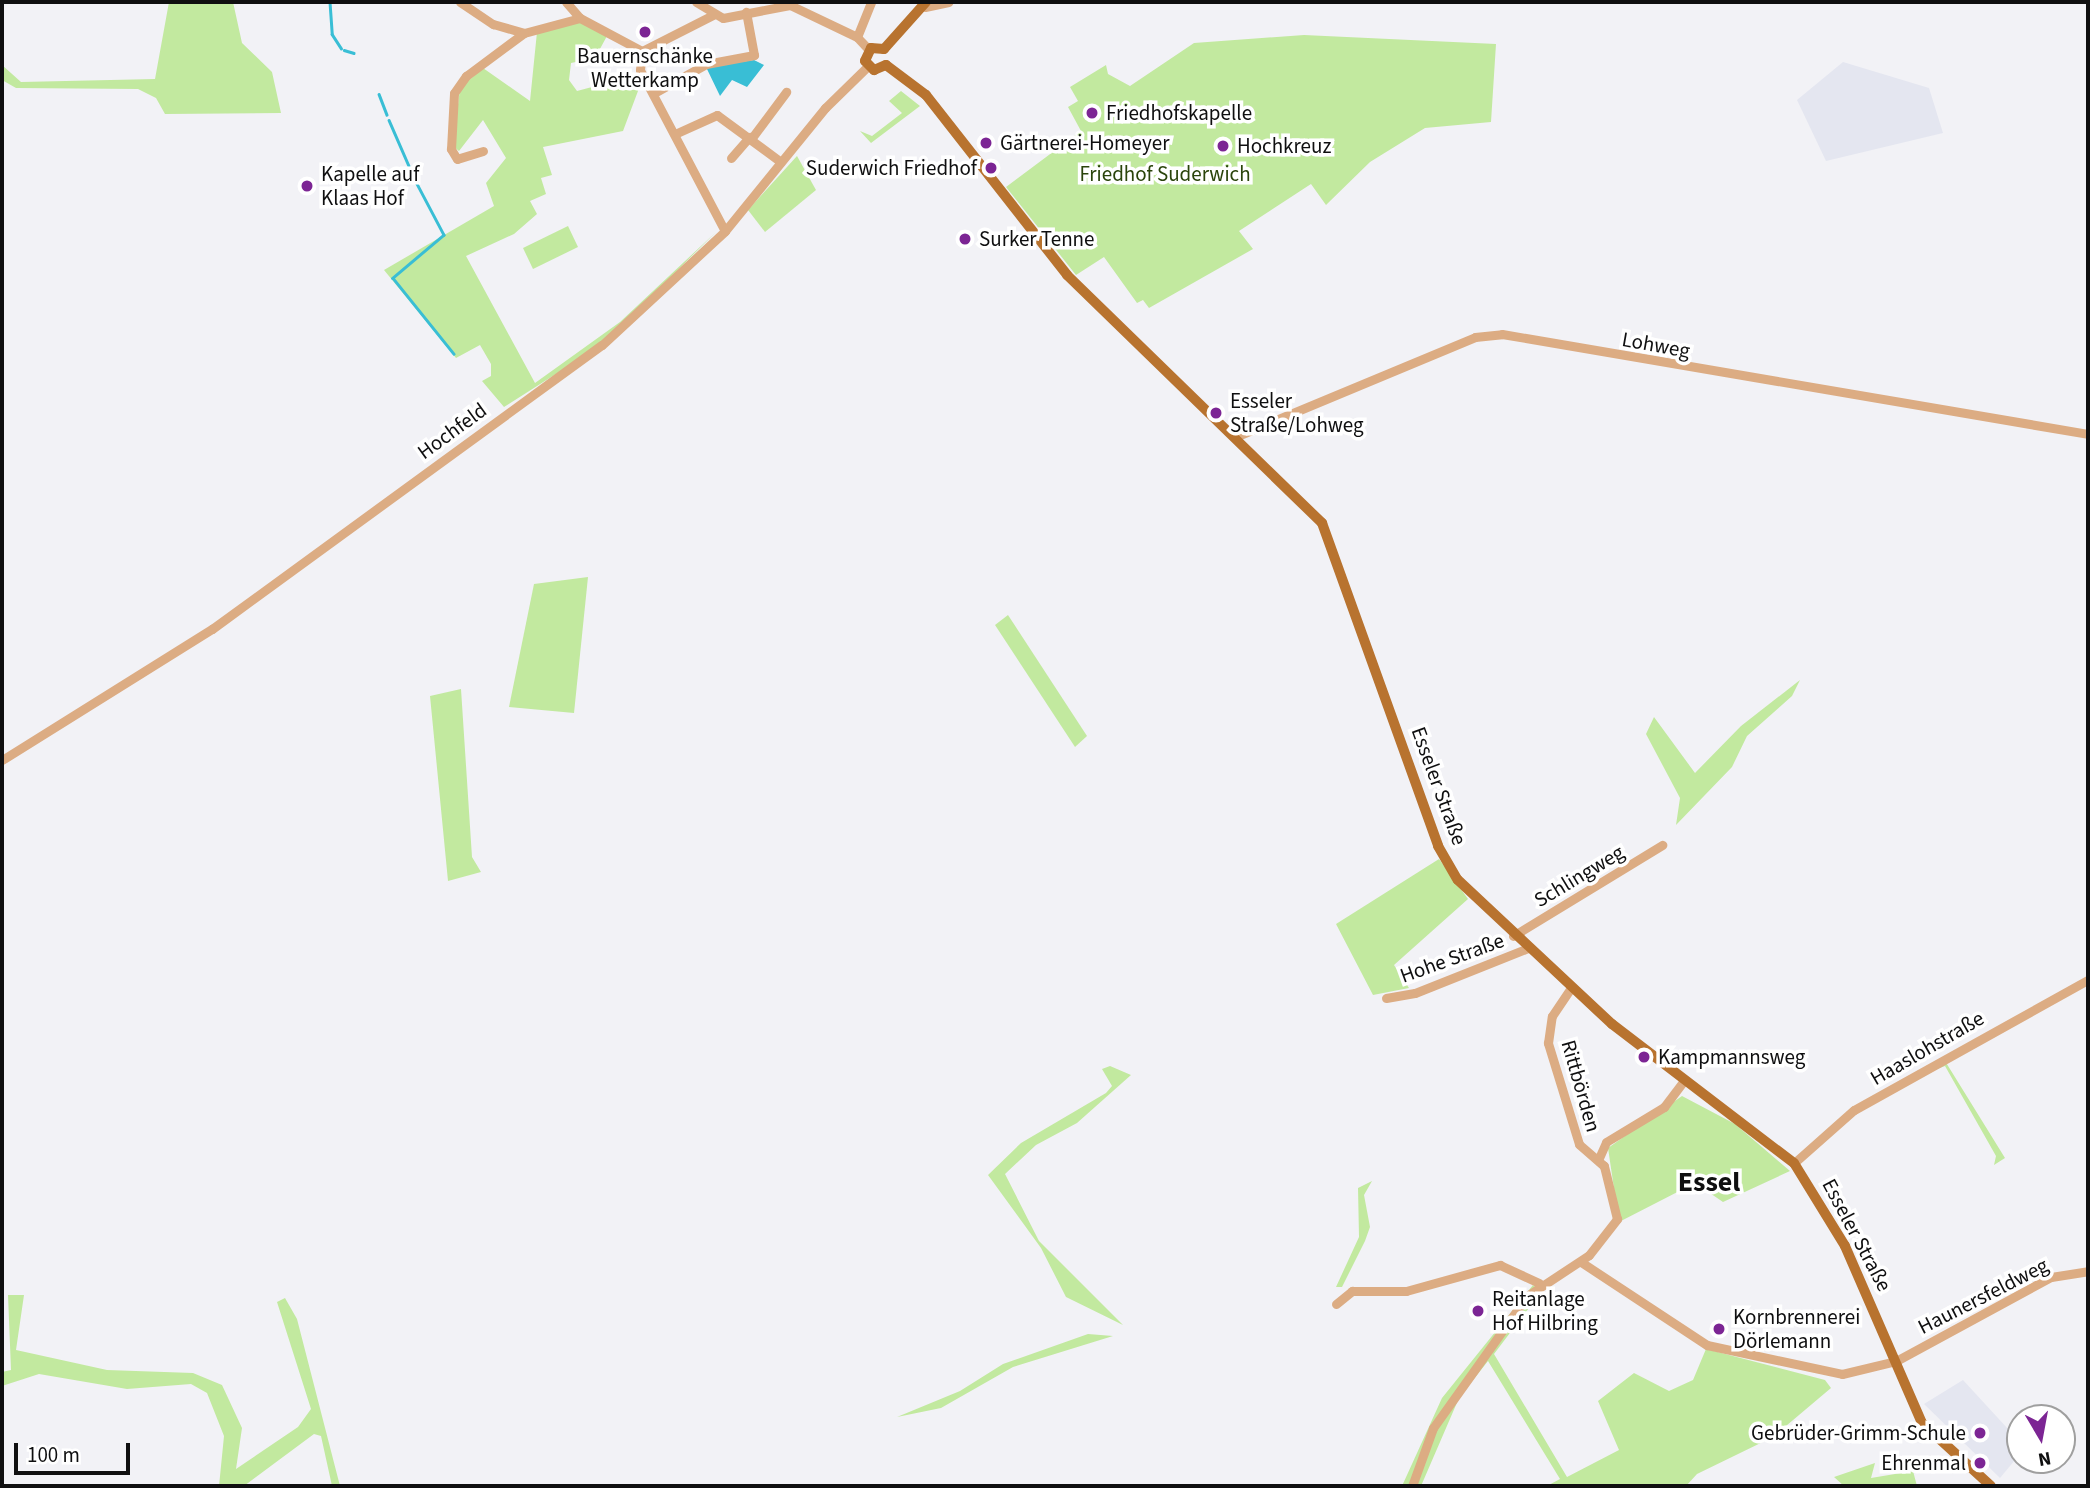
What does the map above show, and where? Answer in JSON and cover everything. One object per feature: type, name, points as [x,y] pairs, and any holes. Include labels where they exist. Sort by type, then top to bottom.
[{"type":"main road","points":[[884,49],[886,65],[868,66],[869,50],[884,49],[925,4]]},
{"type":"main road","name":"Esseler Straße","points":[[886,65],[926,95],[1067,275],[1322,523],[1438,846],[1475,902],[1571,988],[1684,1080],[1794,1163],[1830,1214],[1926,1428],[1991,1486]]},
{"type":"street","points":[[460,2],[493,24],[524,33]]},
{"type":"street","points":[[566,2],[580,18],[642,51]]},
{"type":"street","points":[[696,2],[713,15]]},
{"type":"street","points":[[857,37],[872,2]]},
{"type":"street","points":[[925,4],[948,2]]},
{"type":"street","points":[[642,51],[713,15],[746,12],[783,3],[857,37],[869,50]]},
{"type":"street","points":[[654,93],[706,64],[754,55],[746,12]]},
{"type":"street","points":[[483,150],[474,158],[453,154],[454,93],[466,76],[524,33],[580,18]]},
{"type":"street","points":[[642,51],[640,70],[677,133],[725,231]]},
{"type":"street","name":"Hochfeld","points":[[2,760],[212,629],[562,375],[642,311],[725,231],[781,162],[868,66]]},
{"type":"street","points":[[731,159],[786,92]]},
{"type":"street","points":[[677,133],[717,115],[781,162]]},
{"type":"street","name":"Lohweg","points":[[1235,437],[1475,337],[1502,334],[2088,434]]},
{"type":"street","name":"Schlingweg","points":[[1513,936],[1662,845]]},
{"type":"street","name":"Hohe Straße","points":[[1386,998],[1435,986],[1528,948]]},
{"type":"street","name":"Haaslohstraße","points":[[1794,1163],[1854,1110],[2088,980]]},
{"type":"street","name":"Rittbörden","points":[[1412,1486],[1433,1428],[1539,1283],[1581,1262],[1618,1219],[1615,1193],[1599,1158],[1578,1144],[1548,1043],[1552,1016],[1571,988]]},
{"type":"street","points":[[1599,1158],[1605,1142],[1664,1107],[1684,1080]]},
{"type":"street","name":"Haunersfeldweg","points":[[1581,1262],[1707,1345],[1826,1373],[1896,1361],[2051,1277],[2088,1271]]},
{"type":"street","points":[[1336,1304],[1352,1291],[1406,1291],[1500,1265],[1539,1283]]},
{"type":"shaded area","points":[[1843,62],[1929,88],[1943,133],[1826,161],[1797,100]]},
{"type":"shaded area","name":"Gebrüder-Grimm-Schule","points":[[1963,1380],[2006,1427],[2006,1471],[2000,1478],[1924,1404]]},
{"type":"green space","points":[[169,2],[233,2],[242,43],[272,72],[281,113],[165,114],[156,98],[138,89],[16,88],[2,80],[2,65],[21,82],[155,79]]},
{"type":"green space","points":[[580,22],[607,36],[595,58],[571,63],[569,80],[577,91],[622,79],[624,85],[641,83],[623,131],[543,147],[552,175],[541,178],[546,194],[530,201],[537,214],[514,234],[466,256],[535,383],[620,322],[716,232],[603,344],[504,407],[482,381],[491,376],[491,364],[480,345],[456,358],[384,270],[494,206],[486,183],[506,158],[483,120],[459,151],[453,146],[460,88],[483,68],[530,101],[537,32]]},
{"type":"green space","name":"Friedhof Suderwich","points":[[1304,35],[1496,44],[1491,122],[1425,128],[1370,162],[1326,205],[1311,184],[1239,231],[1253,249],[1149,308],[1143,300],[1137,303],[1104,257],[1076,275],[1006,187],[1081,131],[1068,107],[1078,101],[1070,87],[1106,65],[1108,74],[1130,86],[1194,43]]},
{"type":"green space","points":[[901,91],[920,106],[871,143],[860,131],[872,136],[902,113],[889,101]]},
{"type":"green space","points":[[797,156],[816,190],[765,232],[748,210]]},
{"type":"green space","points":[[568,226],[578,247],[533,269],[523,248]]},
{"type":"green space","points":[[588,577],[574,713],[509,707],[534,584]]},
{"type":"green space","points":[[1008,615],[1087,736],[1075,747],[995,625]]},
{"type":"green space","points":[[1800,680],[1792,696],[1747,736],[1732,767],[1676,825],[1680,798],[1646,734],[1654,717],[1695,773],[1741,726]]},
{"type":"green space","points":[[461,689],[472,857],[481,872],[448,881],[430,696]]},
{"type":"green space","points":[[1439,859],[1468,899],[1394,965],[1409,988],[1373,995],[1336,924]]},
{"type":"green space","points":[[1945,1061],[2005,1158],[1994,1165],[1996,1156],[1945,1066],[1919,1076]]},
{"type":"green space","points":[[1110,1066],[1131,1075],[1077,1123],[1036,1145],[1005,1174],[1039,1241],[1123,1325],[1066,1297],[1041,1248],[988,1175],[1021,1143],[1106,1093],[1112,1086],[1102,1069]]},
{"type":"green space","points":[[1682,1096],[1735,1124],[1790,1171],[1723,1202],[1695,1183],[1619,1222],[1608,1148]]},
{"type":"green space","points":[[1372,1181],[1364,1195],[1370,1227],[1342,1287],[1336,1287],[1359,1237],[1358,1188]]},
{"type":"green space","points":[[1533,1285],[1541,1292],[1494,1354],[1567,1477],[1619,1450],[1598,1401],[1634,1373],[1669,1391],[1693,1380],[1706,1349],[1825,1380],[1831,1388],[1773,1437],[1697,1474],[1686,1486],[1547,1486],[1560,1479],[1488,1361],[1459,1398],[1421,1486],[1402,1486],[1442,1398]]},
{"type":"green space","points":[[8,1295],[24,1295],[16,1350],[107,1370],[193,1373],[222,1385],[242,1428],[236,1469],[298,1427],[311,1409],[277,1302],[285,1298],[297,1319],[340,1486],[332,1486],[321,1436],[314,1434],[244,1486],[219,1486],[224,1436],[207,1393],[191,1384],[127,1389],[39,1374],[2,1386],[2,1372],[11,1370]]},
{"type":"green space","points":[[1088,1334],[1113,1336],[1013,1367],[941,1408],[897,1417],[960,1391],[1003,1364]]},
{"type":"green space","points":[[1875,1463],[1871,1478],[1913,1471],[1917,1486],[1844,1486],[1834,1477]]},
{"type":"water","points":[[754,60],[764,65],[747,87],[732,80],[720,96],[706,67]]},
{"type":"waterway","points":[[330,2],[332,34],[341,48]]},
{"type":"waterway","points":[[344,50],[354,53]]},
{"type":"waterway","points":[[379,94],[387,115]]},
{"type":"waterway","points":[[389,120],[412,173]]},
{"type":"waterway","points":[[414,178],[444,235],[393,278],[454,354]]},
{"type":"place","name":"Bauernschänke Wetterkamp","points":[[645,32]]},
{"type":"place","name":"Friedhofskapelle","points":[[1092,113]]},
{"type":"place","name":"Gärtnerei-Homeyer","points":[[986,143]]},
{"type":"place","name":"Hochkreuz","points":[[1223,146]]},
{"type":"place","name":"Suderwich Friedhof","points":[[991,168]]},
{"type":"place","name":"Kapelle auf Klaas Hof","points":[[307,186]]},
{"type":"place","name":"Surker Tenne","points":[[965,239]]},
{"type":"place","name":"Esseler Straße/Lohweg","points":[[1216,413]]},
{"type":"place","name":"Kampmannsweg","points":[[1644,1057]]},
{"type":"place","name":"Reitanlage Hof Hilbring","points":[[1478,1311]]},
{"type":"place","name":"Kornbrennerei Dörlemann","points":[[1719,1329]]},
{"type":"place","name":"Gebrüder-Grimm-Schule","points":[[1980,1433]]},
{"type":"place","name":"Ehrenmal","points":[[1980,1463]]},
{"type":"district","name":"Essel","points":[[1709,1182]]}]
